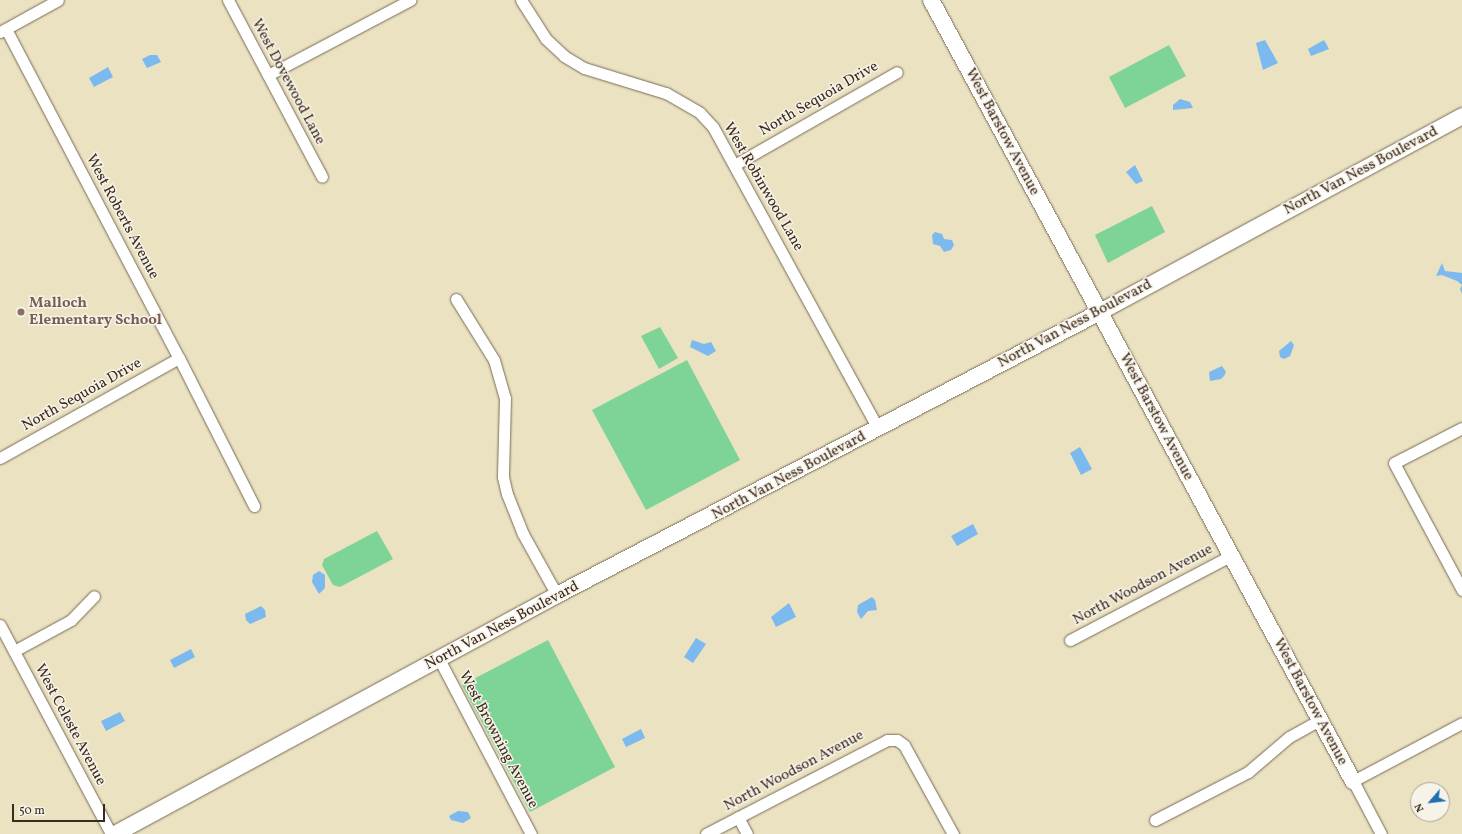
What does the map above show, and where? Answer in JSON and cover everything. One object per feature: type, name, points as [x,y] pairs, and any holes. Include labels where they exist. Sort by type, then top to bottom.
[{"type":"street","points":[[3,30],[58,0]]},
{"type":"street","name":"West Dovewood Lane","points":[[228,0],[322,177]]},
{"type":"street","points":[[268,75],[410,0]]},
{"type":"street","name":"West Robinwood Lane","points":[[521,0],[546,39],[564,56],[584,68],[666,93],[700,113],[713,127],[736,164],[878,429]]},
{"type":"street","name":"West Barstow Avenue","points":[[931,0],[1381,834]]},
{"type":"street","name":"West Roberts Avenue","points":[[3,30],[180,358],[254,506]]},
{"type":"street","name":"North Sequoia Drive","points":[[736,164],[897,72]]},
{"type":"street","name":"North Van Ness Boulevard","points":[[115,834],[557,595],[1100,312],[1462,116]]},
{"type":"street","points":[[456,299],[494,360],[505,398],[503,476],[506,494],[523,534],[557,595]]},
{"type":"street","name":"North Sequoia Drive","points":[[0,458],[180,358]]},
{"type":"street","points":[[1462,428],[1394,463],[1462,590]]},
{"type":"street","name":"North Woodson Avenue","points":[[1070,640],[1230,556]]},
{"type":"street","points":[[14,651],[71,620],[94,596]]},
{"type":"street","name":"West Celeste Avenue","points":[[0,625],[111,834]]},
{"type":"street","name":"West Browning Avenue","points":[[439,659],[531,834]]},
{"type":"street","points":[[1155,820],[1248,772],[1290,737],[1320,720]]},
{"type":"street","points":[[1353,781],[1462,723]]},
{"type":"street","name":"North Woodson Avenue","points":[[706,834],[878,743],[897,740],[910,753],[953,834]]},
{"type":"street","points":[[738,817],[747,834]]},
{"type":"green space","points":[[1169,45],[1186,76],[1125,108],[1109,77]]},
{"type":"green space","points":[[1152,206],[1165,232],[1108,263],[1095,235]]},
{"type":"green space","points":[[660,327],[678,358],[659,369],[641,336]]},
{"type":"green space","points":[[687,360],[740,460],[646,510],[592,410]]},
{"type":"green space","points":[[377,531],[393,559],[340,587],[333,585],[322,565],[324,559]]},
{"type":"green space","points":[[548,640],[615,767],[530,812],[462,685]]},
{"type":"water","points":[[1265,40],[1278,63],[1263,70],[1256,43]]},
{"type":"water","points":[[1324,40],[1329,49],[1311,56],[1308,49]]},
{"type":"water","points":[[150,55],[157,55],[161,62],[147,68],[142,59]]},
{"type":"water","points":[[108,67],[113,77],[94,87],[89,78]]},
{"type":"water","points":[[1180,99],[1190,102],[1193,108],[1173,110],[1173,105]]},
{"type":"water","points":[[1135,165],[1143,181],[1136,184],[1126,172]]},
{"type":"water","points":[[935,232],[942,234],[944,239],[952,240],[954,245],[951,250],[944,252],[940,246],[933,244],[932,235]]},
{"type":"water","points":[[1442,263],[1445,271],[1462,273],[1462,285],[1457,281],[1442,275],[1436,276]]},
{"type":"water","points":[[692,340],[704,344],[711,342],[716,351],[708,356],[690,347]]},
{"type":"water","points":[[1291,341],[1294,345],[1290,356],[1284,359],[1280,357],[1279,351]]},
{"type":"water","points":[[1222,366],[1226,372],[1224,376],[1221,379],[1210,381],[1209,372]]},
{"type":"water","points":[[1080,447],[1092,469],[1081,475],[1070,453]]},
{"type":"water","points":[[973,524],[978,534],[957,546],[951,536]]},
{"type":"water","points":[[319,571],[325,575],[325,588],[319,594],[312,582],[313,575]]},
{"type":"water","points":[[872,597],[875,600],[877,610],[868,611],[861,619],[857,612],[858,605]]},
{"type":"water","points":[[789,603],[796,617],[776,627],[771,617]]},
{"type":"water","points":[[261,606],[265,610],[266,617],[250,624],[246,620],[245,614]]},
{"type":"water","points":[[696,638],[706,644],[693,663],[684,657]]},
{"type":"water","points":[[191,649],[195,657],[174,668],[170,660]]},
{"type":"water","points":[[120,712],[125,721],[106,731],[101,721]]},
{"type":"water","points":[[641,729],[645,738],[626,747],[622,739]]},
{"type":"water","points":[[458,811],[468,812],[471,818],[463,823],[451,820],[449,816]]},
{"type":"place","name":"Malloch Elementary School","points":[[21,312]]}]
